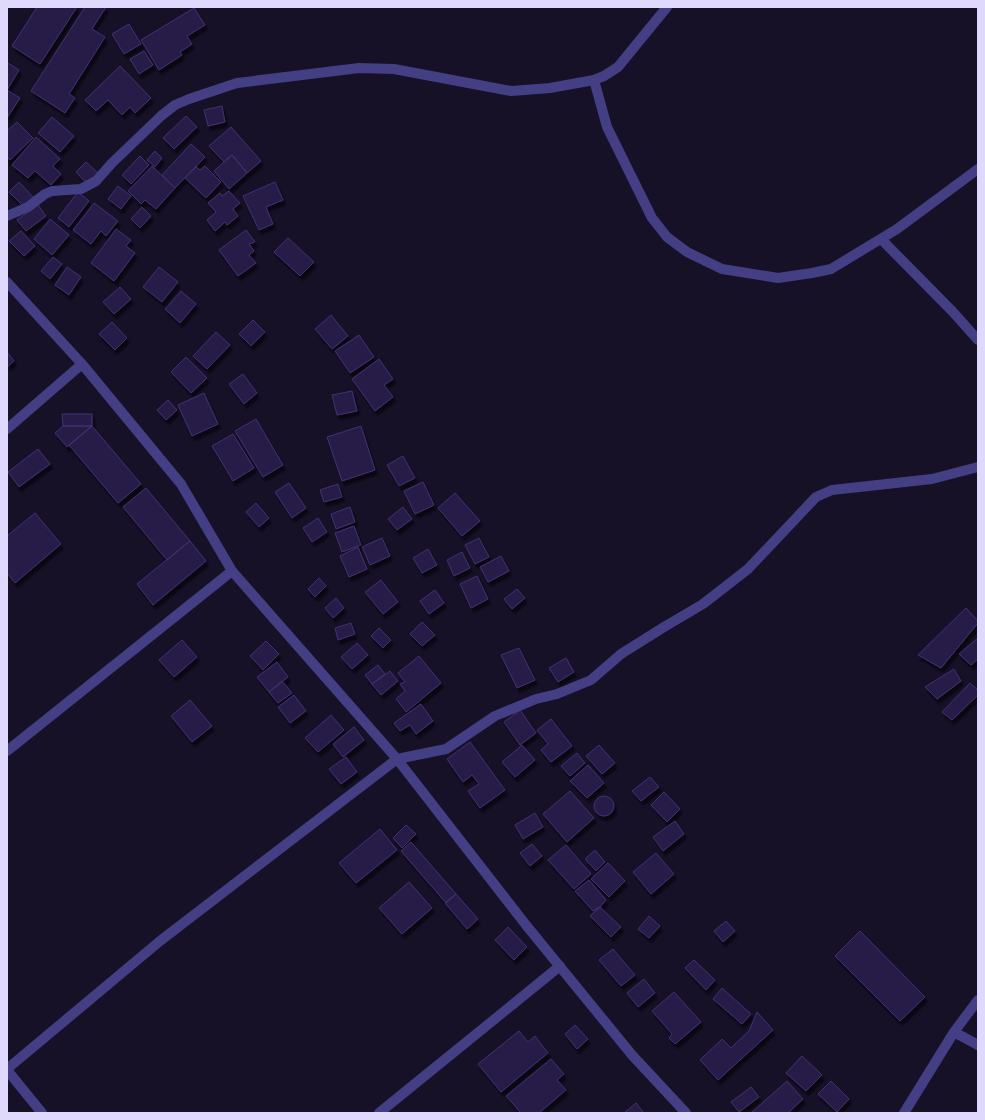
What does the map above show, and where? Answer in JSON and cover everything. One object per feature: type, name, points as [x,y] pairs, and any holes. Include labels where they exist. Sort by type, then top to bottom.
[{"type":"street","points":[[7,216],[28,206],[52,191],[81,189],[96,182],[112,163],[156,121],[176,105],[189,99],[237,83],[359,68],[394,69],[511,91],[550,88],[594,80],[604,76],[618,67],[668,7]]},
{"type":"street","points":[[594,80],[607,127],[652,218],[667,237],[687,252],[722,269],[778,278],[831,269],[881,239],[978,169]]},
{"type":"street","points":[[881,239],[953,312],[978,340]]},
{"type":"street","points":[[7,282],[82,364],[181,484],[232,571],[397,759],[521,919],[632,1055],[686,1113]]},
{"type":"street","points":[[7,429],[82,364]]},
{"type":"street","points":[[42,1113],[7,1069],[160,941],[397,759],[446,749],[495,716],[536,699],[557,694],[591,680],[621,654],[664,626],[703,604],[748,568],[816,497],[832,490],[932,479],[978,466]]},
{"type":"street","points":[[7,750],[232,571]]},
{"type":"street","points":[[379,1113],[560,966]]},
{"type":"street","points":[[904,1113],[954,1032],[978,1000]]},
{"type":"street","points":[[954,1032],[978,1045]]},
{"type":"building","points":[[37,7],[77,7],[40,64],[12,46]]},
{"type":"building","points":[[85,7],[106,7],[92,29],[105,37],[69,94],[75,98],[65,113],[31,91]]},
{"type":"building","points":[[194,8],[205,25],[187,36],[192,44],[180,52],[182,55],[159,70],[141,40]]},
{"type":"building","points":[[129,24],[141,44],[124,54],[112,34]]},
{"type":"building","points":[[144,51],[153,65],[139,74],[130,59]]},
{"type":"building","points":[[8,63],[19,70],[7,90],[7,65]]},
{"type":"building","points":[[120,66],[151,98],[135,113],[130,107],[122,115],[108,100],[96,111],[85,100]]},
{"type":"building","points":[[7,90],[20,98],[7,118]]},
{"type":"building","points":[[222,106],[225,122],[208,126],[204,110]]},
{"type":"building","points":[[186,116],[197,127],[174,149],[163,138]]},
{"type":"building","points":[[52,117],[74,136],[60,152],[38,133]]},
{"type":"building","points":[[17,122],[33,138],[10,160],[9,158],[7,160],[7,131]]},
{"type":"building","points":[[231,127],[261,161],[247,173],[232,155],[224,162],[209,146]]},
{"type":"building","points":[[36,137],[60,159],[53,166],[61,174],[51,185],[35,171],[28,178],[12,165]]},
{"type":"building","points":[[191,144],[205,157],[175,188],[162,175]]},
{"type":"building","points":[[155,151],[162,158],[155,167],[147,160]]},
{"type":"building","points":[[232,155],[247,173],[229,189],[214,171]]},
{"type":"building","points":[[140,156],[149,165],[131,184],[122,175]]},
{"type":"building","points":[[86,162],[98,173],[87,184],[76,172]]},
{"type":"building","points":[[152,166],[175,188],[156,209],[145,200],[141,204],[128,191]]},
{"type":"building","points":[[205,166],[221,182],[206,198],[185,178],[196,167],[200,170]]},
{"type":"building","points":[[19,182],[34,198],[24,207],[9,192]]},
{"type":"building","points":[[275,182],[283,200],[266,207],[273,224],[259,230],[243,196]]},
{"type":"building","points":[[118,186],[131,196],[121,209],[108,199]]},
{"type":"building","points":[[229,191],[240,203],[233,209],[238,216],[227,225],[225,222],[215,231],[207,220],[216,212],[208,203],[220,193],[222,196]]},
{"type":"building","points":[[78,192],[89,201],[69,227],[58,218]]},
{"type":"building","points":[[94,203],[118,221],[106,236],[101,231],[91,244],[73,230]]},
{"type":"building","points":[[38,205],[46,216],[26,231],[17,220]]},
{"type":"building","points":[[142,207],[151,216],[140,228],[131,219]]},
{"type":"building","points":[[50,219],[69,235],[52,255],[34,239]]},
{"type":"building","points":[[116,229],[131,240],[126,246],[135,253],[114,281],[91,263]]},
{"type":"building","points":[[246,230],[255,242],[249,244],[254,251],[249,255],[256,263],[238,276],[219,250]]},
{"type":"building","points":[[21,231],[35,246],[24,256],[9,241]]},
{"type":"building","points":[[288,238],[314,262],[300,276],[274,252]]},
{"type":"building","points":[[53,257],[62,264],[50,279],[41,271]]},
{"type":"building","points":[[67,267],[81,277],[69,295],[55,285]]},
{"type":"building","points":[[159,267],[178,282],[162,302],[143,287]]},
{"type":"building","points":[[120,287],[131,299],[114,314],[103,302]]},
{"type":"building","points":[[181,291],[196,304],[180,323],[165,309]]},
{"type":"building","points":[[331,315],[348,336],[332,349],[315,329]]},
{"type":"building","points":[[253,320],[265,332],[251,346],[239,334]]},
{"type":"building","points":[[112,322],[127,338],[115,350],[99,334]]},
{"type":"building","points":[[216,332],[230,345],[207,369],[193,356]]},
{"type":"building","points":[[359,335],[374,357],[350,373],[335,351]]},
{"type":"building","points":[[7,352],[14,361],[7,367]]},
{"type":"building","points":[[186,357],[207,378],[191,393],[171,372]]},
{"type":"building","points":[[379,359],[393,379],[384,385],[393,397],[375,411],[352,379]]},
{"type":"building","points":[[243,374],[257,393],[244,404],[229,384]]},
{"type":"building","points":[[352,391],[357,411],[337,415],[332,395]]},
{"type":"building","points":[[204,393],[218,424],[192,436],[178,405]]},
{"type":"building","points":[[168,400],[177,410],[166,420],[157,410]]},
{"type":"building","points":[[62,414],[92,414],[92,426],[63,426]]},
{"type":"building","points":[[256,419],[283,465],[263,477],[235,431]]},
{"type":"building","points":[[63,426],[92,426],[67,447],[55,433]]},
{"type":"building","points":[[92,426],[141,484],[118,503],[69,445]]},
{"type":"building","points":[[361,426],[375,470],[342,481],[327,437]]},
{"type":"building","points":[[233,434],[254,468],[233,481],[212,446]]},
{"type":"building","points":[[38,449],[50,464],[19,487],[8,472]]},
{"type":"building","points":[[403,456],[415,478],[399,486],[387,465]]},
{"type":"building","points":[[423,482],[434,505],[415,514],[404,491]]},
{"type":"building","points":[[289,483],[306,508],[292,518],[275,492]]},
{"type":"building","points":[[338,484],[342,497],[324,502],[320,490]]},
{"type":"building","points":[[146,488],[190,541],[167,560],[123,507]]},
{"type":"building","points":[[455,493],[480,521],[462,536],[438,508]]},
{"type":"building","points":[[256,503],[269,518],[259,527],[246,512]]},
{"type":"building","points":[[350,507],[355,522],[336,529],[331,514]]},
{"type":"building","points":[[403,507],[412,519],[397,530],[388,519]]},
{"type":"building","points":[[35,513],[61,544],[15,583],[7,573],[7,536]]},
{"type":"building","points":[[318,518],[327,532],[312,542],[303,528]]},
{"type":"building","points":[[354,526],[361,545],[342,552],[335,533]]},
{"type":"building","points":[[382,538],[390,556],[370,565],[362,547]]},
{"type":"building","points":[[479,538],[489,557],[475,564],[465,545]]},
{"type":"building","points":[[190,541],[206,561],[153,605],[137,584]]},
{"type":"building","points":[[358,547],[367,569],[349,577],[340,556]]},
{"type":"building","points":[[428,549],[437,565],[422,573],[413,558]]},
{"type":"building","points":[[462,552],[470,568],[454,576],[447,560]]},
{"type":"building","points":[[501,556],[509,571],[488,582],[480,567]]},
{"type":"building","points":[[477,576],[488,599],[471,608],[460,584]]},
{"type":"building","points":[[319,578],[326,586],[315,597],[308,589]]},
{"type":"building","points":[[381,580],[398,602],[383,614],[365,592]]},
{"type":"building","points":[[517,589],[525,598],[512,609],[504,599]]},
{"type":"building","points":[[435,590],[444,603],[429,614],[420,601]]},
{"type":"building","points":[[336,598],[344,608],[333,618],[325,608]]},
{"type":"building","points":[[966,608],[978,621],[978,623],[941,668],[918,655]]},
{"type":"building","points":[[422,622],[435,635],[422,646],[410,634]]},
{"type":"building","points":[[351,623],[355,634],[338,640],[335,628]]},
{"type":"building","points":[[379,628],[391,640],[383,648],[371,636]]},
{"type":"building","points":[[978,638],[978,659],[971,665],[959,654]]},
{"type":"building","points":[[182,640],[197,657],[174,677],[159,660]]},
{"type":"building","points":[[266,641],[279,654],[263,670],[250,656]]},
{"type":"building","points":[[357,643],[368,655],[352,669],[341,657]]},
{"type":"building","points":[[519,648],[535,680],[517,688],[501,655]]},
{"type":"building","points":[[419,656],[441,683],[406,712],[396,699],[405,691],[400,684],[405,682],[398,673]]},
{"type":"building","points":[[566,658],[574,672],[558,682],[549,668]]},
{"type":"building","points":[[277,662],[288,677],[269,692],[257,677]]},
{"type":"building","points":[[378,665],[385,674],[372,684],[365,675]]},
{"type":"building","points":[[954,669],[961,681],[937,699],[925,687]]},
{"type":"building","points":[[390,671],[398,681],[381,695],[372,684]]},
{"type":"building","points":[[282,681],[292,693],[278,703],[269,692]]},
{"type":"building","points":[[970,683],[978,690],[978,695],[952,720],[942,712]]},
{"type":"building","points":[[294,695],[306,711],[290,723],[278,707]]},
{"type":"building","points":[[190,700],[212,726],[192,742],[171,716]]},
{"type":"building","points":[[421,704],[433,721],[416,734],[410,725],[400,731],[394,723]]},
{"type":"building","points":[[520,710],[536,733],[520,745],[504,722]]},
{"type":"building","points":[[331,715],[344,730],[318,752],[305,738]]},
{"type":"building","points":[[551,719],[572,746],[551,762],[541,750],[548,744],[537,730]]},
{"type":"building","points":[[354,727],[364,740],[343,757],[333,744]]},
{"type":"building","points":[[470,742],[505,790],[480,808],[468,791],[479,784],[472,775],[463,782],[447,759]]},
{"type":"building","points":[[522,745],[535,760],[515,777],[502,762]]},
{"type":"building","points":[[599,745],[615,763],[602,774],[586,756]]},
{"type":"building","points":[[577,753],[585,763],[570,776],[561,766]]},
{"type":"building","points":[[346,757],[357,772],[341,784],[329,769]]},
{"type":"building","points":[[588,765],[604,783],[587,798],[570,781]]},
{"type":"building","points":[[650,777],[659,787],[641,801],[632,791]]},
{"type":"building","points":[[570,791],[594,818],[567,842],[543,814]]},
{"type":"building","points":[[664,792],[680,809],[667,822],[651,805]]},
{"type":"building","points":[[604,796],[611,799],[614,806],[611,813],[604,816],[597,813],[594,806],[597,799]]},
{"type":"building","points":[[535,813],[543,827],[523,839],[515,825]]},
{"type":"building","points":[[675,821],[684,834],[663,851],[653,837]]},
{"type":"building","points":[[406,825],[416,834],[402,848],[393,838]]},
{"type":"building","points":[[380,829],[397,850],[356,883],[339,863]]},
{"type":"building","points":[[411,842],[456,894],[446,903],[401,851]]},
{"type":"building","points":[[532,844],[542,856],[530,866],[520,853]]},
{"type":"building","points":[[566,845],[591,874],[574,889],[548,860]]},
{"type":"building","points":[[595,850],[605,862],[596,871],[585,859]]},
{"type":"building","points":[[656,853],[674,874],[651,894],[633,872]]},
{"type":"building","points":[[608,863],[625,881],[609,897],[591,879]]},
{"type":"building","points":[[589,880],[606,900],[600,907],[593,911],[575,891]]},
{"type":"building","points":[[409,882],[432,908],[402,934],[379,908]]},
{"type":"building","points":[[456,894],[478,919],[467,929],[445,903]]},
{"type":"building","points":[[600,907],[621,927],[611,937],[590,916]]},
{"type":"building","points":[[649,916],[660,926],[649,938],[638,929]]},
{"type":"building","points":[[726,921],[735,931],[723,942],[714,931]]},
{"type":"building","points":[[508,927],[527,947],[514,960],[495,940]]},
{"type":"building","points":[[860,931],[925,997],[900,1021],[835,956]]},
{"type":"building","points":[[613,949],[635,975],[621,986],[599,960]]},
{"type":"building","points":[[694,960],[715,980],[706,990],[685,968]]},
{"type":"building","points":[[644,979],[655,993],[638,1007],[627,993]]},
{"type":"building","points":[[722,988],[751,1014],[742,1024],[713,999]]},
{"type":"building","points":[[674,992],[701,1022],[675,1044],[669,1038],[672,1034],[652,1011]]},
{"type":"building","points":[[757,1012],[773,1030],[718,1080],[700,1060],[722,1039],[731,1048],[749,1031]]},
{"type":"building","points":[[575,1025],[588,1039],[577,1049],[565,1034]]},
{"type":"building","points":[[519,1031],[528,1042],[535,1036],[548,1053],[501,1092],[478,1064]]},
{"type":"building","points":[[802,1056],[822,1075],[806,1091],[786,1073]]},
{"type":"building","points":[[551,1059],[564,1074],[557,1080],[566,1090],[539,1113],[521,1113],[506,1096]]},
{"type":"building","points":[[787,1081],[803,1099],[788,1113],[752,1112]]},
{"type":"building","points":[[831,1081],[849,1099],[837,1112],[818,1094]]},
{"type":"building","points":[[751,1087],[759,1097],[739,1112],[731,1102]]},
{"type":"building","points":[[636,1103],[644,1113],[624,1113]]}]
